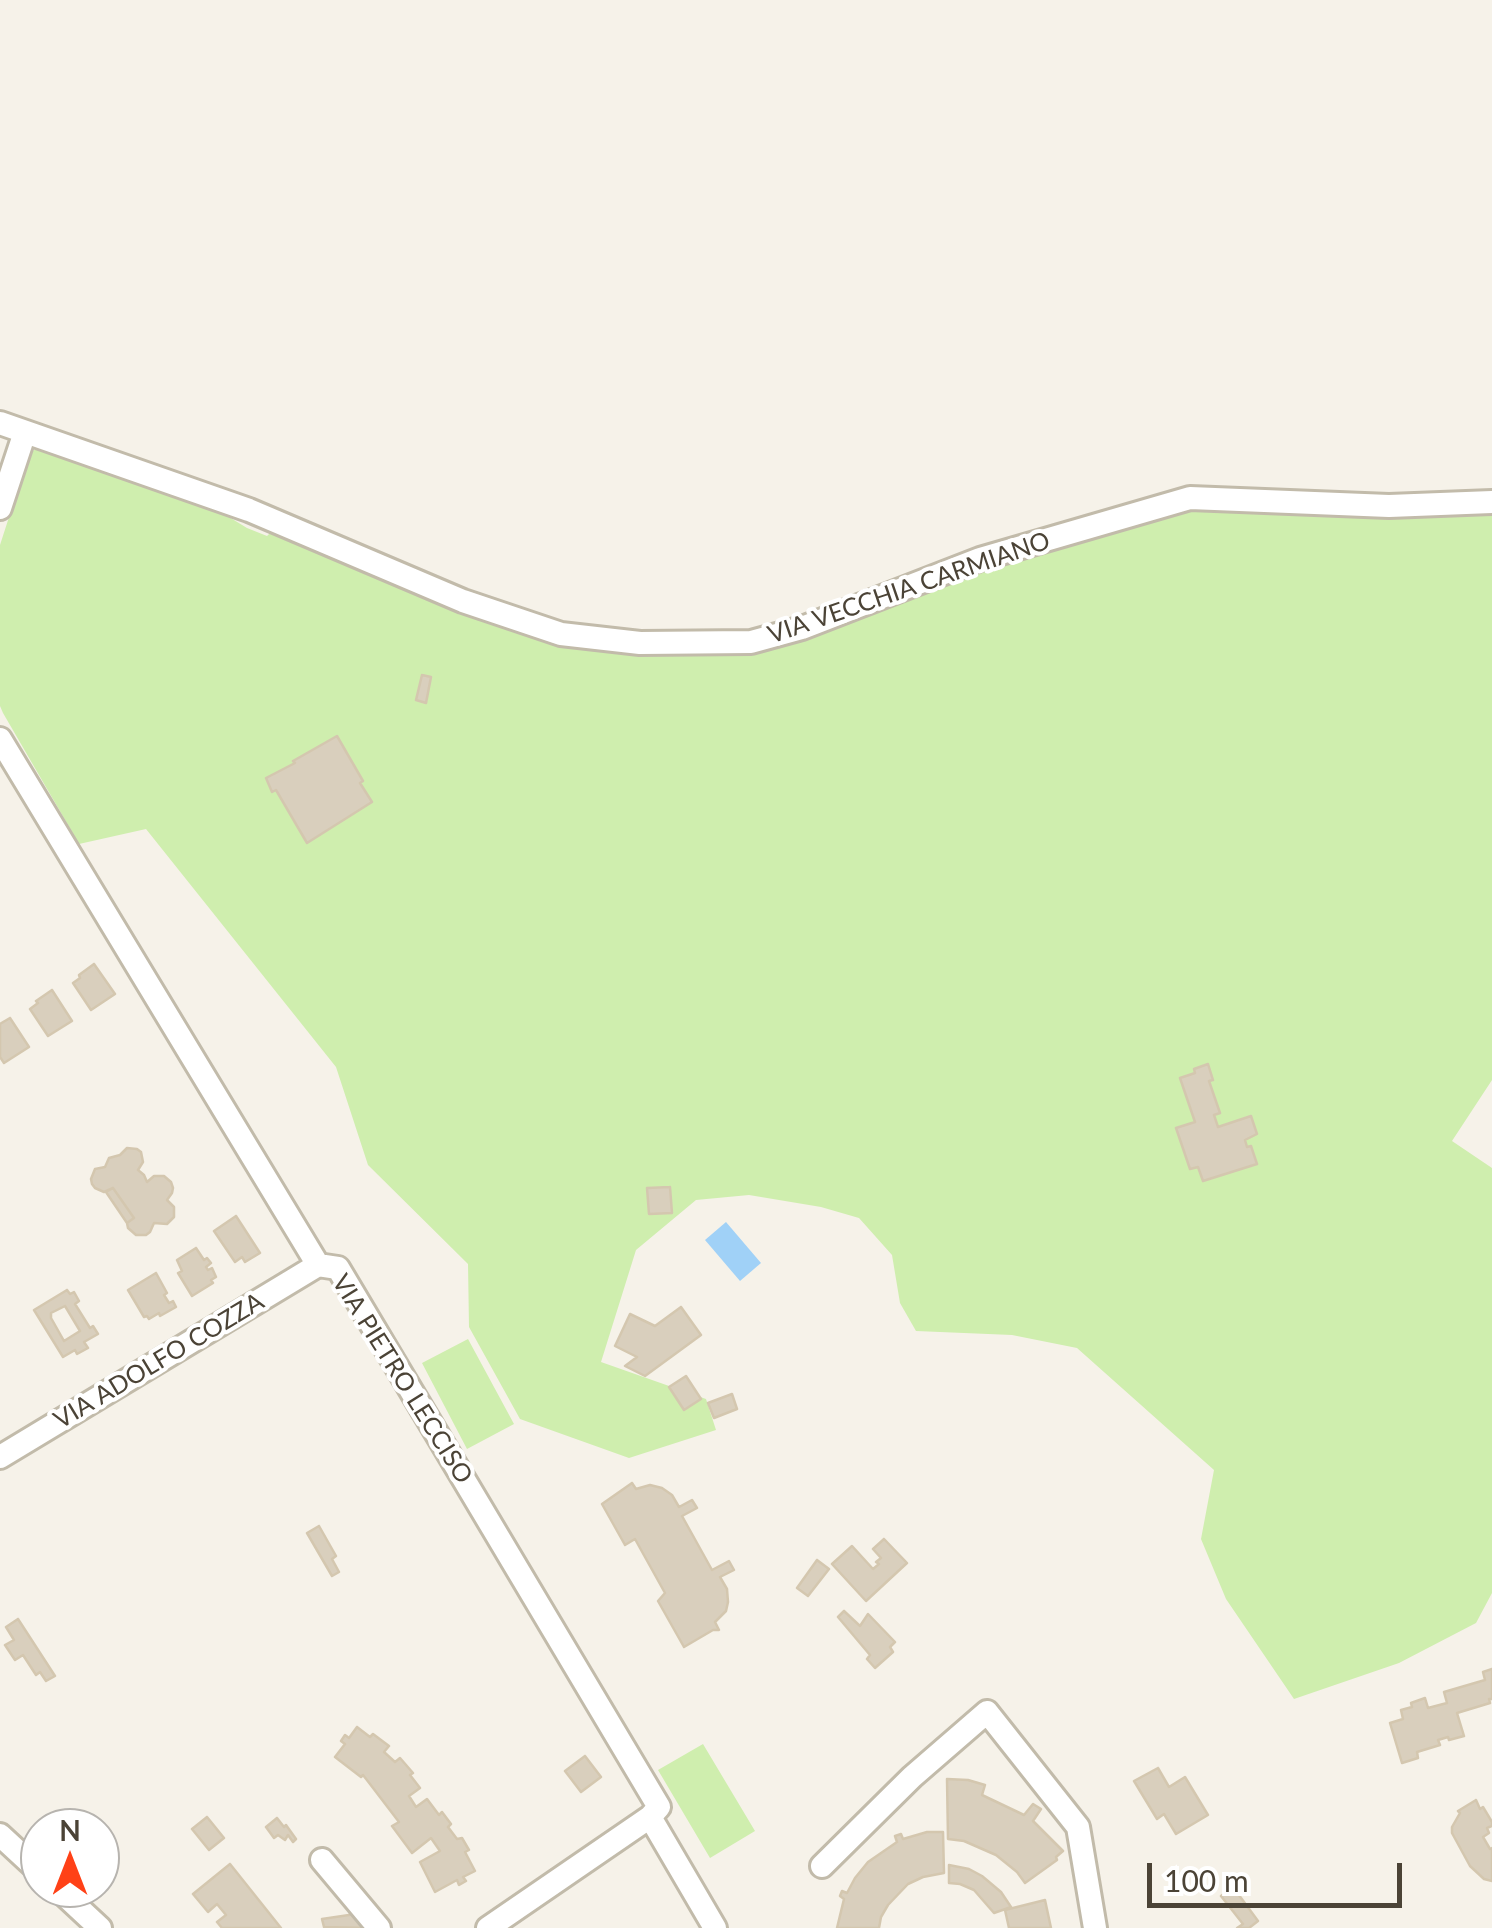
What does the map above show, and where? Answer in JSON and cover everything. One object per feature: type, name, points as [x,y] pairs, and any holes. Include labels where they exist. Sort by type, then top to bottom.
[{"type":"street","name":"VIA VECCHIA CARMIANO","points":[[0,422],[249,510],[512,618],[561,634],[640,643],[750,642],[802,628],[980,559],[1190,498],[1389,506],[1492,502]]},
{"type":"street","points":[[0,508],[25,432]]},
{"type":"street","name":"VIA PIETRO LECCISO","points":[[0,740],[318,1265],[338,1268],[659,1806],[650,1817],[715,1928]]},
{"type":"street","name":"VIA ADOLFO COZZA","points":[[0,1456],[318,1265]]},
{"type":"street","points":[[822,1866],[912,1777],[986,1712],[1078,1827],[1094,1928]]},
{"type":"street","points":[[488,1928],[650,1817]]},
{"type":"street","points":[[0,1836],[20,1854]]},
{"type":"street","points":[[322,1860],[379,1928]]},
{"type":"street","points":[[78,1908],[100,1928]]},
{"type":"green space","points":[[48,444],[225,507],[229,517],[267,536],[277,526],[485,614],[752,652],[989,561],[1191,504],[1492,507],[1492,1080],[1452,1141],[1492,1168],[1492,1593],[1476,1623],[1399,1663],[1294,1699],[1226,1599],[1201,1539],[1214,1470],[1077,1348],[1012,1335],[916,1331],[900,1303],[892,1255],[859,1218],[821,1207],[749,1195],[696,1200],[636,1250],[601,1362],[706,1399],[716,1430],[629,1458],[520,1419],[469,1327],[468,1264],[368,1165],[336,1067],[146,829],[79,844],[3,713],[0,545],[30,452]]},
{"type":"green space","points":[[468,1339],[514,1424],[467,1449],[422,1363]]},
{"type":"green space","points":[[703,1744],[755,1831],[710,1858],[658,1770]]},
{"type":"water","points":[[726,1222],[761,1263],[740,1281],[705,1240]]},
{"type":"building","points":[[422,675],[431,677],[426,703],[416,700]]},
{"type":"building","points":[[337,736],[372,802],[307,843],[266,778]]},
{"type":"building","points":[[94,964],[115,994],[91,1010],[73,983]]},
{"type":"building","points":[[52,990],[72,1021],[48,1036],[30,1009]]},
{"type":"building","points":[[10,1018],[29,1047],[4,1063],[0,1057],[0,1024]]},
{"type":"building","points":[[1208,1064],[1213,1080],[1209,1081],[1220,1113],[1214,1115],[1218,1127],[1251,1116],[1257,1134],[1245,1140],[1257,1164],[1203,1181],[1198,1167],[1190,1169],[1176,1128],[1195,1122],[1180,1078]]},
{"type":"building","points":[[127,1148],[141,1152],[143,1162],[138,1170],[147,1182],[154,1176],[164,1176],[173,1188],[167,1200],[174,1207],[174,1217],[167,1224],[154,1223],[146,1235],[136,1235],[128,1228],[127,1223],[134,1218],[113,1188],[104,1192],[92,1184],[95,1169],[105,1167],[109,1158]]},
{"type":"building","points":[[670,1187],[672,1213],[649,1214],[647,1188]]},
{"type":"building","points":[[113,1188],[134,1218],[127,1223],[106,1192]]},
{"type":"building","points":[[236,1216],[260,1253],[245,1262],[242,1257],[235,1262],[214,1231]]},
{"type":"building","points":[[196,1248],[211,1263],[206,1267],[212,1268],[216,1277],[192,1296],[178,1273],[182,1271],[177,1260]]},
{"type":"building","points":[[156,1273],[167,1293],[164,1295],[176,1307],[149,1319],[128,1290]]},
{"type":"building","points":[[67,1290],[70,1294],[74,1292],[79,1301],[75,1304],[98,1334],[84,1342],[88,1348],[63,1357],[34,1310]],"holes":[[[65,1306],[80,1331],[64,1341],[51,1313]]]},
{"type":"building","points":[[681,1307],[701,1335],[645,1376],[625,1366],[637,1357],[615,1346],[630,1314],[655,1326]]},
{"type":"building","points":[[686,1376],[701,1399],[684,1410],[669,1387]]},
{"type":"building","points":[[732,1394],[737,1409],[714,1418],[708,1403]]},
{"type":"building","points":[[632,1483],[636,1489],[650,1485],[662,1488],[679,1507],[692,1500],[697,1508],[682,1516],[712,1570],[729,1561],[734,1570],[720,1577],[727,1589],[728,1602],[726,1611],[715,1622],[719,1630],[684,1647],[658,1601],[665,1593],[635,1539],[625,1545],[602,1504]]},
{"type":"building","points":[[319,1526],[336,1556],[332,1559],[339,1572],[332,1576],[307,1533]]},
{"type":"building","points":[[884,1539],[907,1563],[866,1601],[832,1564],[852,1546],[873,1569],[881,1558],[873,1549]]},
{"type":"building","points":[[817,1560],[829,1569],[808,1596],[797,1588]]},
{"type":"building","points":[[844,1611],[860,1626],[868,1614],[895,1642],[890,1647],[893,1652],[875,1668],[867,1659],[870,1655],[838,1617]]},
{"type":"building","points":[[18,1619],[55,1676],[46,1681],[40,1672],[36,1675],[23,1655],[15,1660],[5,1645],[14,1640],[6,1627]]},
{"type":"building","points":[[1492,1669],[1490,1703],[1457,1713],[1464,1736],[1438,1740],[1440,1745],[1417,1752],[1418,1758],[1402,1763],[1390,1723],[1403,1719],[1401,1710],[1425,1698],[1428,1708],[1447,1703],[1444,1692],[1485,1680],[1483,1672]]},
{"type":"building","points":[[357,1727],[389,1746],[384,1752],[395,1762],[400,1758],[413,1773],[410,1775],[420,1788],[409,1796],[416,1807],[427,1799],[451,1824],[448,1827],[457,1839],[462,1838],[475,1871],[463,1877],[466,1881],[459,1885],[457,1880],[435,1892],[420,1862],[440,1851],[431,1838],[412,1853],[392,1826],[399,1822],[363,1775],[335,1757],[345,1744],[341,1741],[345,1735],[349,1738]]},
{"type":"building","points":[[585,1756],[601,1777],[581,1792],[565,1771]]},
{"type":"building","points":[[1158,1768],[1169,1787],[1185,1777],[1208,1815],[1176,1834],[1164,1814],[1157,1819],[1134,1781]]},
{"type":"building","points":[[947,1779],[985,1785],[982,1795],[1024,1815],[1033,1804],[1041,1809],[1033,1821],[1063,1851],[1057,1860],[1025,1883],[996,1855],[964,1841],[948,1839]]},
{"type":"building","points":[[1476,1800],[1492,1822],[1487,1828],[1489,1833],[1483,1837],[1492,1848],[1492,1881],[1470,1866],[1452,1833],[1458,1811]]},
{"type":"building","points":[[207,1817],[224,1838],[209,1850],[192,1829]]},
{"type":"building","points":[[277,1818],[296,1839],[293,1842],[288,1835],[285,1840],[278,1835],[274,1838],[266,1827]]},
{"type":"building","points":[[943,1832],[944,1873],[908,1884],[888,1905],[879,1928],[837,1928],[844,1899],[840,1896],[842,1891],[847,1893],[868,1862],[897,1842],[895,1836],[901,1834],[903,1839]]},
{"type":"building","points":[[230,1864],[281,1928],[222,1928],[217,1922],[226,1915],[217,1904],[208,1912],[193,1894]]},
{"type":"building","points":[[949,1865],[982,1876],[1011,1907],[994,1913],[974,1890],[949,1883]]},
{"type":"building","points":[[1233,1887],[1258,1921],[1249,1928],[1237,1928],[1243,1924],[1221,1896]]},
{"type":"building","points":[[1045,1900],[1051,1928],[1009,1928],[1005,1910]]},
{"type":"building","points":[[353,1911],[368,1928],[324,1927],[322,1919]]}]
